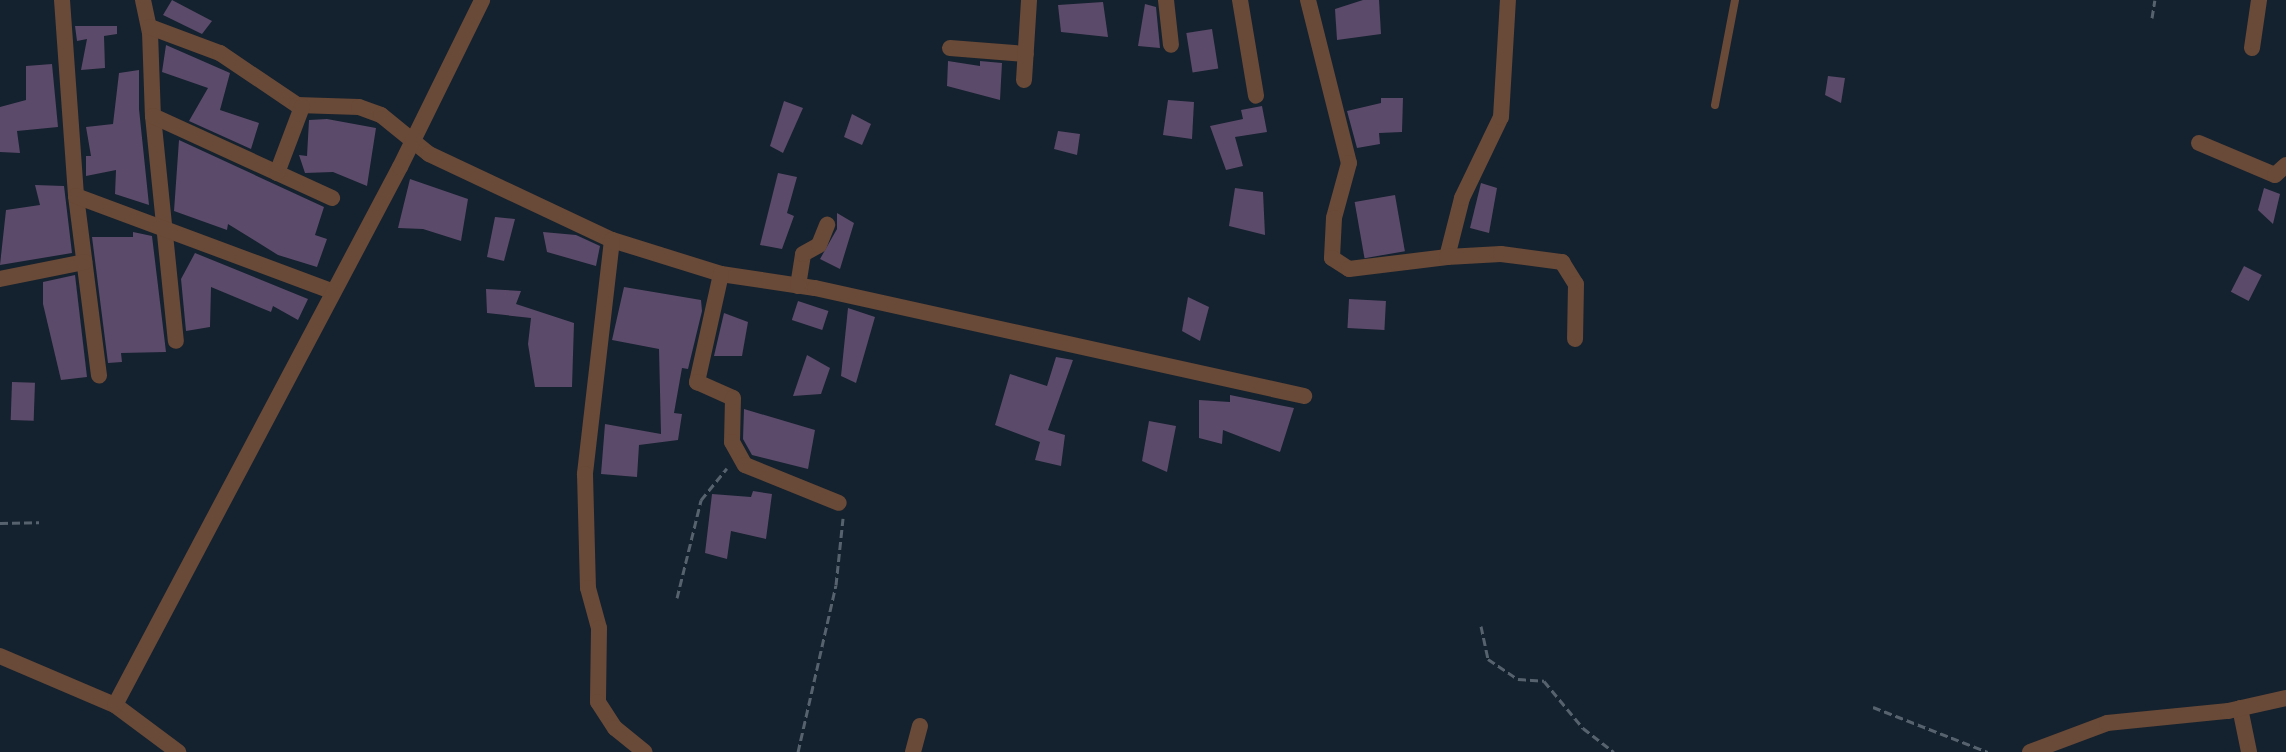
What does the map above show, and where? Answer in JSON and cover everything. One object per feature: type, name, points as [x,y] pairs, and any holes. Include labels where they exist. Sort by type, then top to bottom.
[{"type":"street","points":[[62,0],[76,196],[99,376]]},
{"type":"street","points":[[143,0],[150,27],[153,116],[176,341]]},
{"type":"street","points":[[115,705],[411,144],[482,0]]},
{"type":"street","points":[[1024,80],[1029,0]]},
{"type":"street","points":[[1166,0],[1171,45]]},
{"type":"street","points":[[1240,0],[1256,96]]},
{"type":"street","points":[[1308,0],[1349,163],[1334,218],[1335,264],[1349,269],[1501,254],[1562,262],[1576,284],[1575,339]]},
{"type":"street","points":[[1447,257],[1462,198],[1501,117],[1508,0]]},
{"type":"street","points":[[2252,48],[2259,0]]},
{"type":"street","points":[[150,27],[220,53],[302,107],[367,109],[381,115],[411,144],[612,240],[721,274],[798,286],[1304,396]]},
{"type":"street","points":[[950,48],[1026,54]]},
{"type":"street","points":[[277,173],[302,107]]},
{"type":"street","points":[[153,116],[332,198]]},
{"type":"street","points":[[2199,143],[2283,175]]},
{"type":"street","points":[[76,196],[162,224],[332,291]]},
{"type":"street","points":[[798,286],[803,254],[819,245],[827,225]]},
{"type":"street","points":[[612,240],[585,474],[588,588],[599,628],[598,702],[615,728],[645,752]]},
{"type":"street","points":[[0,279],[84,262]]},
{"type":"street","points":[[721,274],[697,382],[733,398],[732,439],[738,457],[755,471],[839,503]]},
{"type":"street","points":[[0,656],[115,705],[178,752]]},
{"type":"street","points":[[2030,752],[2107,723],[2240,708],[2286,698]]},
{"type":"street","points":[[2240,708],[2249,752]]},
{"type":"street","points":[[913,752],[920,726]]},
{"type":"lane","points":[[1715,105],[1735,0]]},
{"type":"path","points":[[2152,18],[2155,0]]},
{"type":"path","points":[[677,598],[703,495],[738,457]]},
{"type":"path","points":[[798,752],[836,585],[843,514],[839,503]]},
{"type":"path","points":[[0,523],[39,522]]},
{"type":"path","points":[[1481,626],[1488,659],[1518,679],[1544,681],[1583,728],[1614,752]]},
{"type":"path","points":[[1873,707],[1988,752]]},
{"type":"building","points":[[172,0],[212,21],[202,34],[163,15]]},
{"type":"building","points":[[1363,0],[1379,0],[1381,34],[1337,40],[1335,9]]},
{"type":"building","points":[[1103,2],[1108,37],[1061,32],[1058,5]]},
{"type":"building","points":[[1145,4],[1156,7],[1160,48],[1138,46]]},
{"type":"building","points":[[75,26],[117,26],[117,34],[104,36],[105,68],[81,70],[87,39],[77,41]]},
{"type":"building","points":[[1212,29],[1218,69],[1193,73],[1186,33]]},
{"type":"building","points":[[166,45],[230,73],[220,110],[259,123],[251,149],[189,121],[208,88],[162,72]]},
{"type":"building","points":[[948,61],[980,66],[980,61],[1002,63],[1000,100],[947,86]]},
{"type":"building","points":[[52,64],[58,127],[17,131],[20,153],[0,152],[0,107],[26,100],[26,66]]},
{"type":"building","points":[[139,70],[139,109],[149,205],[115,194],[116,170],[86,176],[86,156],[91,156],[86,127],[113,124],[119,73]]},
{"type":"building","points":[[1828,76],[1845,78],[1841,103],[1825,95]]},
{"type":"building","points":[[1381,98],[1403,98],[1402,132],[1379,133],[1380,144],[1357,148],[1347,111],[1381,103]]},
{"type":"building","points":[[1168,100],[1194,102],[1192,139],[1163,135]]},
{"type":"building","points":[[784,101],[803,108],[783,153],[770,146]]},
{"type":"building","points":[[1262,106],[1267,132],[1235,137],[1243,166],[1226,170],[1210,126],[1243,119],[1241,110]]},
{"type":"building","points":[[852,114],[871,124],[862,145],[844,137]]},
{"type":"building","points":[[327,119],[376,128],[367,186],[333,172],[305,173],[299,155],[307,156],[309,120]]},
{"type":"building","points":[[1058,131],[1080,134],[1077,155],[1054,149]]},
{"type":"building","points":[[179,140],[324,207],[315,235],[327,239],[317,267],[278,255],[228,224],[227,230],[174,211]]},
{"type":"building","points":[[778,173],[797,177],[787,213],[794,216],[782,249],[760,245]]},
{"type":"building","points":[[410,179],[468,199],[461,241],[423,229],[398,228]]},
{"type":"building","points":[[1481,183],[1497,188],[1489,233],[1470,228]]},
{"type":"building","points":[[35,185],[64,186],[72,253],[0,265],[6,210],[40,205]]},
{"type":"building","points":[[1235,188],[1263,192],[1265,235],[1229,226]]},
{"type":"building","points":[[2264,188],[2280,194],[2273,224],[2258,210]]},
{"type":"building","points":[[1395,195],[1405,251],[1365,258],[1355,202]]},
{"type":"building","points":[[837,213],[854,223],[840,269],[820,259],[837,229]]},
{"type":"building","points":[[495,217],[515,219],[504,261],[487,257]]},
{"type":"building","points":[[133,232],[152,236],[166,352],[121,353],[122,362],[108,363],[92,237],[133,237]]},
{"type":"building","points":[[543,232],[576,235],[600,246],[596,266],[547,252]]},
{"type":"building","points":[[195,253],[308,299],[298,320],[273,306],[271,312],[211,287],[210,327],[186,331],[181,279]]},
{"type":"building","points":[[2244,266],[2262,275],[2249,301],[2231,292]]},
{"type":"building","points":[[75,275],[87,377],[61,380],[43,304],[43,282]]},
{"type":"building","points":[[624,287],[701,300],[702,311],[688,369],[682,368],[674,413],[682,414],[678,440],[639,445],[637,477],[601,474],[605,424],[661,434],[659,349],[612,340]]},
{"type":"building","points":[[486,289],[521,291],[516,304],[574,323],[572,387],[535,387],[528,344],[531,318],[487,313]]},
{"type":"building","points":[[1188,297],[1209,307],[1200,341],[1182,331]]},
{"type":"building","points":[[1349,299],[1386,301],[1384,330],[1347,328]]},
{"type":"building","points":[[798,301],[828,311],[822,330],[792,320]]},
{"type":"building","points":[[848,308],[875,317],[856,383],[841,376]]},
{"type":"building","points":[[724,313],[748,322],[742,356],[714,356]]},
{"type":"building","points":[[807,355],[830,368],[821,394],[793,396]]},
{"type":"building","points":[[1056,357],[1073,360],[1048,430],[1065,435],[1061,466],[1035,460],[1040,442],[995,425],[1010,374],[1047,386]]},
{"type":"building","points":[[12,382],[35,383],[34,421],[11,420]]},
{"type":"building","points":[[1230,395],[1294,408],[1280,452],[1223,430],[1222,444],[1199,438],[1199,400],[1230,402]]},
{"type":"building","points":[[744,409],[815,430],[808,469],[752,455],[743,439]]},
{"type":"building","points":[[1149,421],[1176,426],[1167,472],[1142,461]]},
{"type":"building","points":[[753,491],[772,494],[766,539],[731,531],[727,559],[705,553],[712,494],[751,497]]}]
